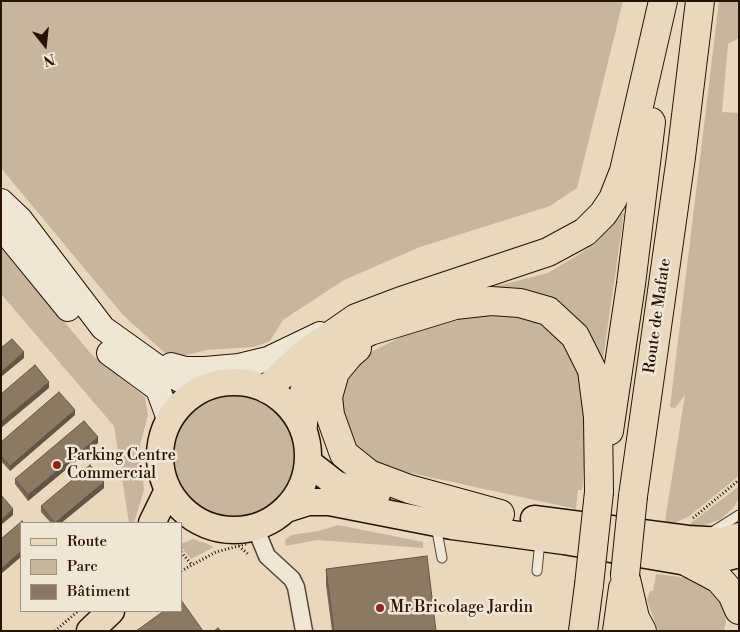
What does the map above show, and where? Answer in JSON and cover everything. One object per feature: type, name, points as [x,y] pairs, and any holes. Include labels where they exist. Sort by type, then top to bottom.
[{"type":"highway","points":[[267,389],[304,354],[356,318],[400,301],[548,252],[586,232],[603,214],[613,199],[624,171],[664,1]]},
{"type":"highway","name":"Route de Mafate","points":[[583,631],[600,492],[631,284],[664,1]]},
{"type":"highway","name":"Route de Mafate","points":[[617,631],[633,496],[681,157],[700,1]]},
{"type":"highway","points":[[303,425],[303,396],[308,377],[319,365],[350,341],[370,331],[456,305],[491,301],[520,303],[548,311],[575,336],[592,370],[598,417],[600,492]]},
{"type":"highway","points":[[391,324],[350,354],[335,372],[328,397],[330,416],[344,454],[369,474],[409,490],[500,514]]},
{"type":"highway","points":[[688,550],[732,594],[739,610]]},
{"type":"highway","points":[[625,575],[635,618],[642,631]]},
{"type":"main road","points":[[286,509],[302,488],[309,463],[308,444],[303,425],[288,404],[267,389],[243,382],[218,383],[206,387],[185,400],[169,419],[160,447],[161,469],[168,490],[192,525],[228,530],[255,527],[266,523],[286,509],[308,502],[329,502],[436,523],[540,538],[688,550],[739,536]]},
{"type":"main road","points":[[309,463],[336,484],[354,490],[500,514],[688,550],[720,559],[739,554]]},
{"type":"main road","points":[[152,522],[168,490]]},
{"type":"main road","points":[[74,631],[92,612]]},
{"type":"main road","points":[[90,631],[110,612]]},
{"type":"street","points":[[1,201],[20,219],[103,328],[179,380],[206,387]]},
{"type":"street","points":[[1,227],[94,340],[158,389],[169,419]]},
{"type":"street","points":[[140,355],[186,369],[239,366],[268,359],[302,341],[356,318]]},
{"type":"street","points":[[255,527],[267,556],[292,579],[296,588],[304,631]]},
{"type":"lane","points":[[688,550],[739,515]]},
{"type":"lane","points":[[436,523],[442,558]]},
{"type":"lane","points":[[537,571],[540,538]]},
{"type":"path","points":[[182,570],[216,552],[238,546]]},
{"type":"path","points":[[182,553],[192,565]]},
{"type":"path","points":[[55,631],[77,612]]},
{"type":"green space","points":[[1,1],[623,1],[577,188],[550,206],[420,247],[344,280],[283,320],[270,341],[254,347],[207,350],[186,355],[165,353],[123,315],[1,168]]},
{"type":"green space","points":[[719,1],[739,1],[739,38],[728,44],[722,112],[739,113],[739,476],[688,517],[674,523],[665,521],[685,395],[675,408],[670,407]]},
{"type":"green space","points":[[624,213],[602,366],[585,337],[473,292],[548,273],[594,245],[611,225],[617,214]]},
{"type":"green space","points":[[1,246],[92,355],[145,397],[148,415],[140,445],[144,490],[134,522],[129,522],[114,426],[1,294]]},
{"type":"green space","points":[[502,311],[537,321],[564,341],[580,367],[590,399],[582,490],[578,490],[576,509],[374,465],[355,442],[347,444],[338,425],[342,379],[365,355],[413,331],[466,315]]},
{"type":"green space","points":[[235,391],[248,392],[260,396],[282,410],[296,432],[300,444],[300,470],[296,482],[282,504],[260,518],[248,522],[235,523],[222,522],[210,518],[188,504],[174,482],[170,470],[169,457],[170,444],[174,432],[188,410],[210,396],[222,392]]},
{"type":"green space","points":[[739,486],[739,498],[734,507],[721,519],[705,525],[686,527]]},
{"type":"green space","points":[[338,525],[423,542],[423,548],[317,540],[286,546],[285,540],[291,535],[319,531]]},
{"type":"green space","points":[[193,539],[214,547],[191,559],[182,548],[182,544]]},
{"type":"green space","points":[[656,574],[697,579],[719,589],[724,605],[726,623],[724,631],[658,631],[647,600],[650,591],[653,591]]},
{"type":"building","points":[[12,339],[24,352],[1,372],[1,348]]},
{"type":"building","points":[[35,365],[49,382],[1,422],[1,394]]},
{"type":"building","points":[[59,392],[75,410],[10,466],[1,456],[1,442]]},
{"type":"building","points":[[84,421],[98,437],[28,495],[15,479]]},
{"type":"building","points":[[90,465],[104,482],[56,522],[41,506]]},
{"type":"building","points":[[1,495],[13,509],[1,520]]},
{"type":"building","points":[[20,523],[20,552],[1,569],[1,539]]},
{"type":"building","name":"Mr Bricolage Jardin","points":[[427,556],[436,631],[334,631],[326,569]]},
{"type":"building","points":[[182,601],[203,631],[136,631],[163,612],[182,612]]},
{"type":"place","name":"Parking Centre Commercial","points":[[57,465]]},
{"type":"place","name":"Mr Bricolage Jardin","points":[[380,608]]}]
